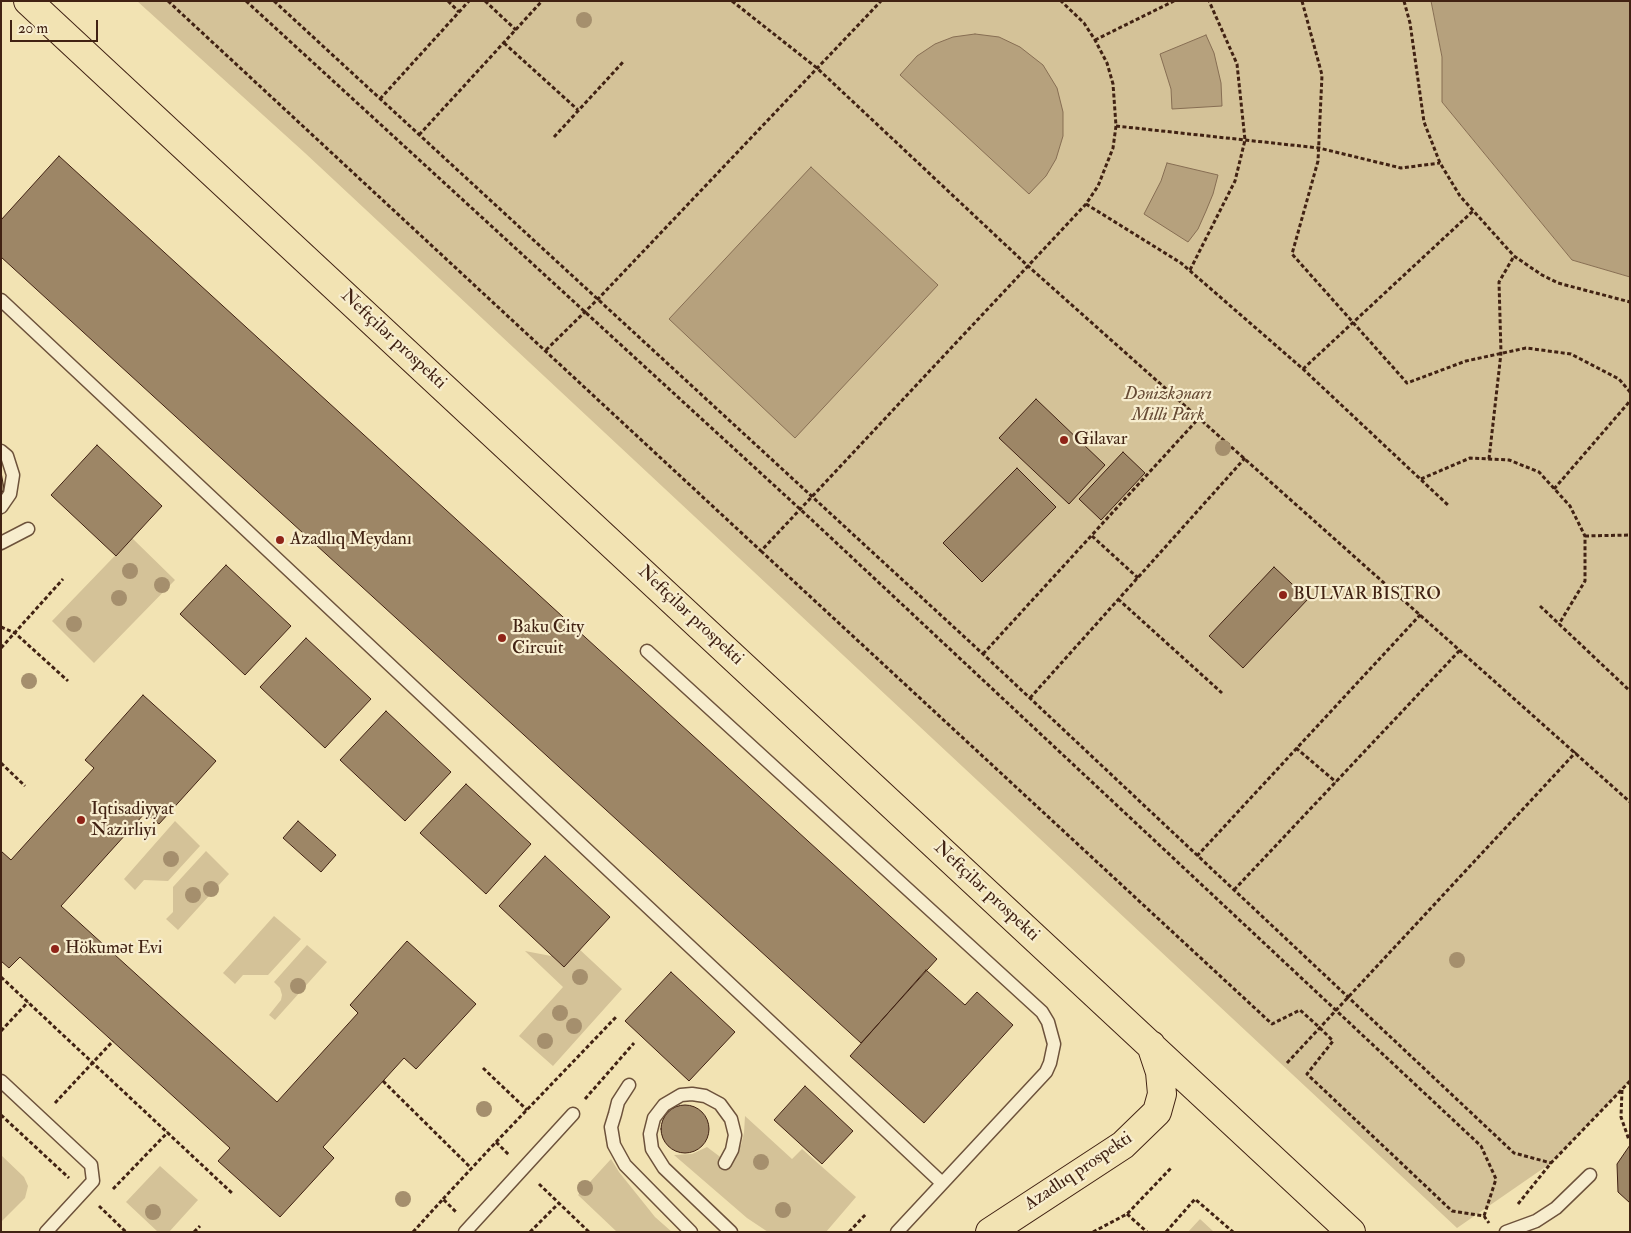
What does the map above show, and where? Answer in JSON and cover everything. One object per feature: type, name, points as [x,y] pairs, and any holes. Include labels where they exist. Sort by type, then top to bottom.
[{"type":"highway","name":"Neftçilər prospekti","points":[[28,1],[1351,1232]]},
{"type":"highway","name":"Azadlıq prospekti","points":[[990,1232],[1123,1145],[1157,1112],[1162,1094],[1160,1072],[1152,1045]]},
{"type":"lane","points":[[1,300],[942,1183]]},
{"type":"lane","points":[[1,451],[7,456],[13,475],[10,494],[1,507]]},
{"type":"lane","points":[[1,543],[28,530]]},
{"type":"lane","points":[[647,651],[1042,1012],[1048,1022],[1054,1044],[1053,1054],[1046,1072],[897,1232]]},
{"type":"lane","points":[[1,1081],[92,1165],[93,1181],[46,1232]]},
{"type":"lane","points":[[629,1085],[618,1102],[614,1114],[612,1127],[614,1145],[625,1165],[692,1232]]},
{"type":"lane","points":[[725,1163],[732,1150],[735,1135],[731,1119],[720,1104],[705,1096],[692,1094],[681,1095],[664,1105],[654,1118],[650,1134],[652,1150],[664,1168],[731,1232]]},
{"type":"lane","points":[[467,1229],[573,1114]]},
{"type":"lane","points":[[1506,1232],[1536,1221],[1556,1208],[1590,1175]]},
{"type":"path","points":[[168,1],[1272,1024],[1300,1010],[1319,1027],[1333,1041],[1307,1074],[1452,1210],[1484,1216],[1496,1179],[1481,1146],[800,508],[246,1]]},
{"type":"path","points":[[274,1],[983,654],[1514,1153],[1551,1163]]},
{"type":"path","points":[[448,1],[459,12]]},
{"type":"path","points":[[380,99],[469,1]]},
{"type":"path","points":[[485,1],[516,30]]},
{"type":"path","points":[[419,135],[542,1]]},
{"type":"path","points":[[732,1],[817,68],[1028,266],[1630,802]]},
{"type":"path","points":[[546,350],[598,299],[882,1]]},
{"type":"path","points":[[761,551],[1086,204],[1107,167],[1116,126],[1113,84],[1107,63],[1095,40],[1084,23],[1061,1]]},
{"type":"path","points":[[1095,40],[1174,1]]},
{"type":"path","points":[[1190,270],[1235,181],[1245,140],[1237,64],[1209,1]]},
{"type":"path","points":[[1302,1],[1322,75],[1318,161],[1292,254],[1352,324],[1407,383],[1466,361],[1526,348],[1570,354],[1619,379],[1630,392]]},
{"type":"path","points":[[1404,1],[1410,23],[1424,122],[1440,163],[1460,196],[1514,256],[1542,276],[1558,283],[1630,302]]},
{"type":"path","points":[[504,43],[578,110]]},
{"type":"path","points":[[554,137],[624,61]]},
{"type":"path","points":[[1116,126],[1319,148],[1401,168],[1440,163]]},
{"type":"path","points":[[1086,204],[1190,270],[1303,369],[1449,506]]},
{"type":"path","points":[[1303,369],[1473,211]]},
{"type":"path","points":[[1488,459],[1501,353],[1498,282],[1514,256]]},
{"type":"path","points":[[1554,489],[1630,401]]},
{"type":"path","points":[[983,654],[1199,418]]},
{"type":"path","points":[[1030,698],[1245,458]]},
{"type":"path","points":[[1421,479],[1470,458],[1509,460],[1539,472],[1570,506],[1585,536],[1585,581],[1560,624]]},
{"type":"path","points":[[1585,536],[1630,535]]},
{"type":"path","points":[[1092,536],[1138,578]]},
{"type":"path","points":[[1,648],[63,580]]},
{"type":"path","points":[[1118,599],[1222,693]]},
{"type":"path","points":[[1540,606],[1630,691]]},
{"type":"path","points":[[1197,856],[1421,614]]},
{"type":"path","points":[[1,627],[15,633],[68,681]]},
{"type":"path","points":[[1234,890],[1460,650]]},
{"type":"path","points":[[1296,748],[1336,782]]},
{"type":"path","points":[[1287,1063],[1576,752]]},
{"type":"path","points":[[1,763],[25,786]]},
{"type":"path","points":[[1,977],[233,1194]]},
{"type":"path","points":[[1,1030],[28,1002]]},
{"type":"path","points":[[496,1142],[617,1016]]},
{"type":"path","points":[[41,1118],[112,1041]]},
{"type":"path","points":[[573,1114],[634,1043]]},
{"type":"path","points":[[483,1068],[527,1110]]},
{"type":"path","points":[[1515,1209],[1551,1163],[1630,1080]]},
{"type":"path","points":[[383,1081],[471,1168]]},
{"type":"path","points":[[1622,1089],[1622,1117],[1629,1140]]},
{"type":"path","points":[[1,1115],[83,1192]]},
{"type":"path","points":[[111,1191],[168,1132]]},
{"type":"path","points":[[1093,1232],[1127,1214],[1171,1168]]},
{"type":"path","points":[[104,1198],[98,1205],[126,1232]]},
{"type":"path","points":[[413,1232],[443,1199],[467,1229]]},
{"type":"path","points":[[1166,1232],[1195,1199],[1233,1232]]},
{"type":"path","points":[[530,1232],[559,1203]]},
{"type":"path","points":[[849,1232],[866,1214]]},
{"type":"path","points":[[1127,1214],[1146,1232]]},
{"type":"path","points":[[194,1232],[200,1226]]},
{"type":"green space","name":"Dənizkənarı Milli Park","points":[[137,1],[1431,1],[1442,57],[1442,102],[1572,260],[1630,277],[1630,1081],[1551,1163],[1457,1228],[305,153]]},
{"type":"green space","points":[[132,538],[175,580],[94,663],[52,621]]},
{"type":"green space","points":[[175,821],[200,846],[168,881],[144,880],[135,890],[124,879]]},
{"type":"green space","points":[[206,851],[229,874],[178,930],[166,919],[173,912],[173,887]]},
{"type":"green space","points":[[274,916],[301,939],[268,975],[243,975],[235,984],[223,973]]},
{"type":"green space","points":[[307,945],[327,962],[275,1020],[269,1015],[281,1000],[282,995],[280,988],[274,982]]},
{"type":"green space","points":[[578,948],[622,989],[553,1066],[519,1036],[563,987],[525,951],[551,956]]},
{"type":"green space","points":[[745,1116],[792,1159],[802,1149],[856,1197],[826,1232],[768,1232],[747,1218],[674,1155],[692,1154],[707,1147],[727,1162],[741,1145]]},
{"type":"green space","points":[[1,1155],[24,1177],[28,1186],[25,1198],[1,1222]]},
{"type":"green space","points":[[611,1159],[655,1217],[672,1232],[617,1232],[578,1195]]},
{"type":"green space","points":[[160,1166],[198,1200],[169,1232],[158,1232],[126,1202]]},
{"type":"green space","points":[[1200,1219],[1214,1232],[1188,1232]]},
{"type":"shaded area","points":[[1431,1],[1630,1],[1630,277],[1572,260],[1442,102],[1442,57]]},
{"type":"shaded area","points":[[975,34],[999,37],[1020,47],[1043,65],[1057,88],[1063,112],[1063,136],[1056,159],[1046,176],[1029,194],[900,75],[917,56],[935,44],[953,37]]},
{"type":"shaded area","points":[[1206,35],[1214,53],[1221,83],[1222,106],[1172,109],[1171,89],[1160,54]]},
{"type":"shaded area","points":[[1167,163],[1218,175],[1213,194],[1198,229],[1188,242],[1144,214],[1161,181]]},
{"type":"shaded area","points":[[811,167],[938,285],[795,438],[669,319]]},
{"type":"building","name":"Baku City Circuit","points":[[59,156],[937,959],[861,1043],[1,257],[1,220]]},
{"type":"building","points":[[1036,399],[1105,465],[1069,504],[999,438]]},
{"type":"building","points":[[97,445],[162,506],[116,556],[51,495]]},
{"type":"building","points":[[1123,452],[1145,473],[1101,520],[1079,499]]},
{"type":"building","points":[[1017,468],[1056,507],[982,582],[943,543]]},
{"type":"building","points":[[1,472],[4,489],[1,494]]},
{"type":"building","points":[[226,565],[291,626],[245,675],[180,614]]},
{"type":"building","points":[[1274,567],[1308,599],[1243,668],[1209,636]]},
{"type":"building","points":[[306,638],[371,699],[325,748],[260,687]]},
{"type":"building","name":"Hökumət Evi","points":[[143,695],[216,761],[159,824],[145,813],[61,906],[277,1102],[358,1013],[350,1005],[407,941],[476,1004],[416,1069],[404,1058],[323,1147],[334,1158],[280,1217],[218,1161],[230,1148],[20,957],[9,968],[1,961],[1,851],[11,860],[94,768],[85,760]]},
{"type":"building","points":[[386,711],[451,772],[405,821],[340,760]]},
{"type":"building","points":[[466,784],[531,844],[486,894],[420,833]]},
{"type":"building","points":[[298,821],[336,855],[321,872],[283,838]]},
{"type":"building","points":[[545,856],[610,917],[564,967],[499,906]]},
{"type":"building","points":[[926,970],[965,1005],[977,992],[1013,1025],[924,1123],[850,1056]]},
{"type":"building","points":[[671,972],[735,1032],[689,1081],[625,1021]]},
{"type":"building","points":[[805,1086],[853,1131],[822,1164],[774,1120]]},
{"type":"building","points":[[685,1105],[694,1107],[702,1112],[707,1120],[709,1129],[707,1138],[702,1146],[694,1151],[685,1153],[676,1151],[668,1146],[663,1138],[661,1129],[663,1120],[668,1112],[676,1107]]},
{"type":"building","points":[[1630,1145],[1630,1203],[1618,1192],[1617,1164]]},
{"type":"place","name":"Gilavar","points":[[1064,440]]},
{"type":"place","name":"Azadlıq Meydanı","points":[[280,540]]},
{"type":"place","name":"BULVAR BISTRO","points":[[1283,595]]},
{"type":"place","name":"Baku City Circuit","points":[[502,638]]},
{"type":"place","name":"Iqtisadiyyat Nazirliyi","points":[[81,820]]},
{"type":"place","name":"Hökumət Evi","points":[[55,949]]}]
